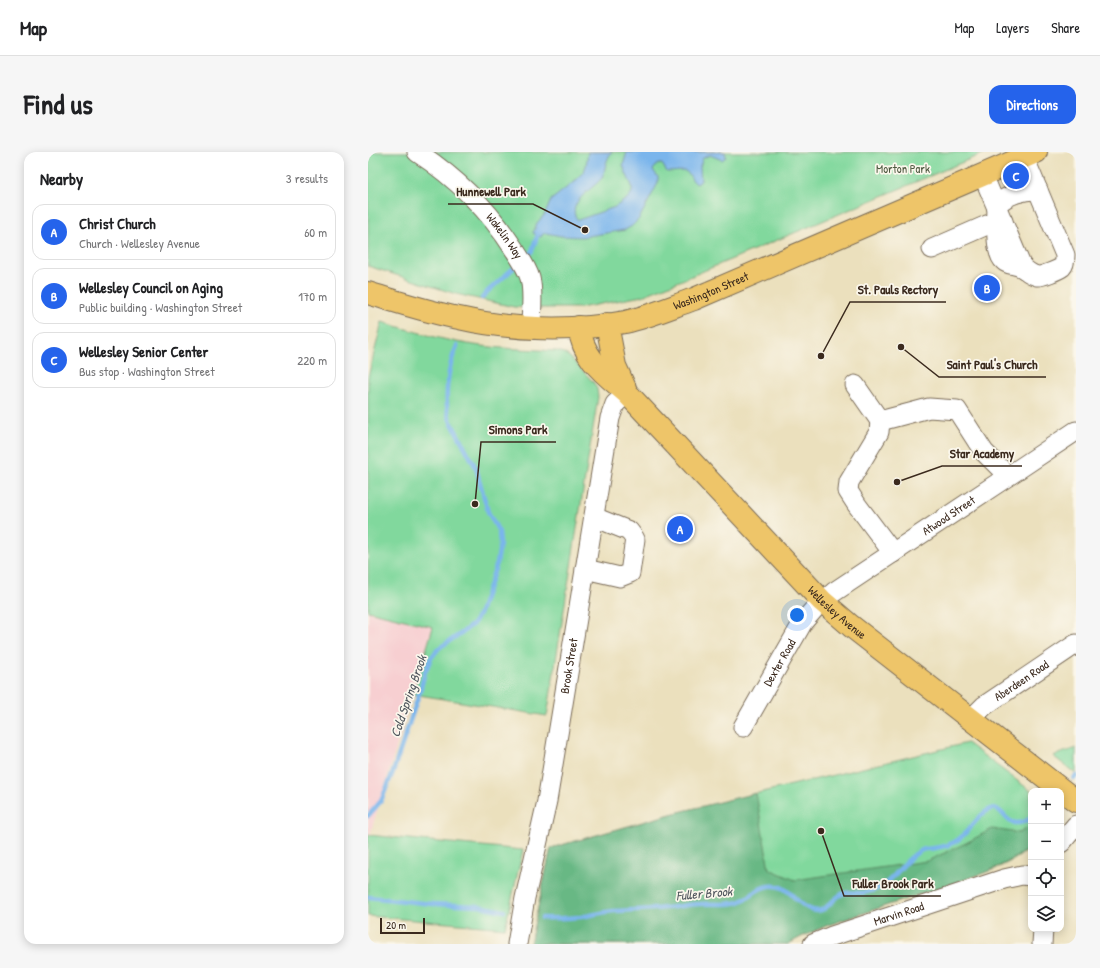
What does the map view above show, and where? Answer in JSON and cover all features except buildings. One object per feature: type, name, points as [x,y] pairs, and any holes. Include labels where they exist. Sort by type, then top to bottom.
[{"type":"main road","name":"Washington Street","points":[[368,294],[459,318],[495,325],[578,327],[637,319],[694,299],[1030,155]]},
{"type":"main road","name":"Wellesley Avenue","points":[[607,324],[615,366],[627,393]]},
{"type":"main road","name":"Wellesley Avenue","points":[[578,327],[582,345],[590,358],[604,373],[627,393],[822,601],[851,626],[970,720],[1076,801]]},
{"type":"street","name":"Wakelin Way","points":[[417,152],[470,194],[495,223],[521,261],[531,285],[531,327]]},
{"type":"street","points":[[983,175],[999,216],[1024,269],[1031,274],[1040,276],[1061,268],[1065,259],[1038,190],[1030,155]]},
{"type":"street","points":[[932,249],[987,225],[999,216],[1003,200],[1025,191],[1038,190]]},
{"type":"street","points":[[855,385],[880,421],[879,432],[849,482],[848,491],[893,553]]},
{"type":"street","name":"Brook Street","points":[[517,944],[525,898],[547,801],[610,418],[615,404],[627,393]]},
{"type":"street","points":[[880,421],[929,408],[957,410],[984,452],[1008,476]]},
{"type":"street","name":"Atwood Street","points":[[822,601],[1076,431]]},
{"type":"street","points":[[585,569],[620,577],[630,573],[635,539],[629,531],[594,517]]},
{"type":"street","name":"Dexter Road","points":[[744,727],[803,622],[822,601]]},
{"type":"street","name":"Aberdeen Road","points":[[970,720],[984,706],[1076,644]]},
{"type":"street","points":[[1064,839],[1076,825]]},
{"type":"street","name":"Marvin Road","points":[[813,944],[832,936],[1004,879],[1022,875],[1028,876]]},
{"type":"street","points":[[1042,944],[1043,932]]},
{"type":"shaded area","points":[[368,611],[433,626],[370,835],[368,835]]},
{"type":"green space","name":"Morton Park","points":[[368,152],[987,152],[642,296],[580,308],[544,308],[514,307],[456,294],[368,266]]},
{"type":"green space","points":[[382,322],[435,337],[479,346],[556,351],[564,353],[571,358],[594,383],[597,389],[598,397],[547,716],[413,694],[433,627],[368,611],[368,377]]},
{"type":"green space","points":[[967,743],[1028,789],[1028,850],[1015,859],[995,869],[828,925],[788,944],[530,944],[551,848],[671,814]]},
{"type":"green space","points":[[1076,748],[1076,774],[1053,756]]},
{"type":"green space","points":[[756,793],[769,869],[795,880],[927,861],[992,829],[1019,833],[1028,828],[1028,850],[1004,864],[984,873],[828,925],[788,944],[530,944],[551,848],[671,814]]},
{"type":"green space","points":[[368,835],[523,850],[505,928],[368,916]]},
{"type":"water","points":[[588,152],[612,152],[607,161],[602,178],[583,195],[576,205],[574,210],[575,216],[578,220],[615,207],[629,197],[632,192],[632,186],[623,165],[627,152],[725,152],[726,157],[722,160],[710,155],[703,158],[700,166],[701,181],[697,184],[685,171],[667,172],[662,164],[658,164],[653,170],[658,177],[658,183],[639,219],[625,230],[582,237],[561,236],[546,233],[541,237],[533,233],[537,223],[545,214],[551,200],[575,181],[584,171]]},
{"type":"waterway","name":"Cold Spring Brook","points":[[526,258],[532,251],[539,231]]},
{"type":"waterway","name":"Cold Spring Brook","points":[[482,298],[518,264]]},
{"type":"waterway","name":"Cold Spring Brook","points":[[368,816],[381,801],[393,772],[425,672],[431,658],[439,648],[473,624],[479,615],[497,563],[500,544],[499,532],[488,512],[476,468],[450,420],[448,412],[447,393],[449,373],[457,346]]},
{"type":"waterway","name":"Fuller Brook","points":[[542,918],[581,917],[614,911],[659,909],[696,904],[734,903],[739,902],[760,889],[769,886],[782,888],[801,904],[817,911],[825,908],[844,893],[867,892],[884,885],[915,854],[924,849],[944,846],[957,841],[986,811],[990,809],[995,808],[999,810],[1006,818],[1015,823],[1028,819]]},
{"type":"waterway","name":"Fuller Brook","points":[[368,897],[433,904],[479,906],[504,911]]},
{"type":"place","name":"Wellesley Senior Center","points":[[1016,176]]},
{"type":"place","name":"Hunnewell Park","points":[[585,230]]},
{"type":"place","name":"Wellesley Council on Aging","points":[[987,288]]},
{"type":"place","name":"Saint Paul's Church","points":[[901,347]]},
{"type":"place","name":"St. Pauls Rectory","points":[[821,356]]},
{"type":"place","name":"Star Academy","points":[[897,482]]},
{"type":"place","name":"Simons Park","points":[[475,504]]},
{"type":"place","name":"Christ Church","points":[[680,529]]},
{"type":"place","name":"Fuller Brook Park","points":[[821,831]]}]
